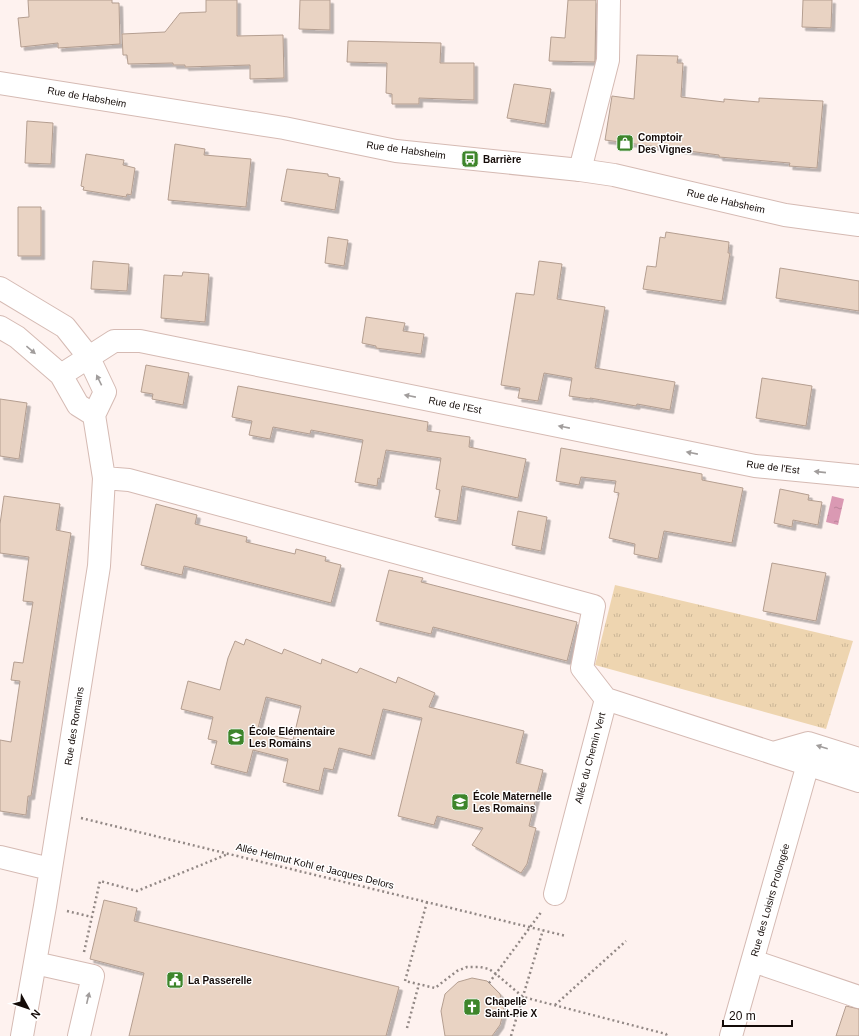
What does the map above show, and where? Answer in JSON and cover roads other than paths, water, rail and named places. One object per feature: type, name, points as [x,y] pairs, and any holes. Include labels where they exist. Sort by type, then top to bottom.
[{"type":"street","points":[[580,170],[608,60],[609,0]]},
{"type":"street","name":"Rue de Habsheim","points":[[0,83],[284,128],[396,151],[580,170],[614,175],[785,215],[859,226]]},
{"type":"street","points":[[0,288],[65,328],[88,356],[105,392],[94,415],[78,405],[61,375],[17,337],[0,327]]},
{"type":"street","name":"Rue de l'Est","points":[[61,375],[88,356],[114,341],[140,341],[755,466],[859,476]]},
{"type":"street","name":"Rue des Romains","points":[[22,1036],[60,813],[98,566],[104,478],[94,415]]},
{"type":"street","points":[[104,478],[129,480],[594,606],[582,668],[606,699]]},
{"type":"street","name":"Allée du Chemin Vert","points":[[555,894],[606,699],[859,781]]},
{"type":"street","points":[[773,753],[808,743],[859,759]]},
{"type":"street","name":"Rue des Loisirs Prolongée","points":[[731,1036],[808,764]]},
{"type":"street","points":[[0,857],[50,869]]},
{"type":"street","points":[[753,961],[859,997]]},
{"type":"street","points":[[35,963],[93,976],[79,1036]]},
{"type":"water","points":[[832,496],[844,499],[838,525],[826,522]]},
{"type":"place","name":"Comptoir Des Vignes","points":[[625,143]]},
{"type":"place","name":"Barrière","points":[[470,159]]},
{"type":"place","name":"École Elémentaire Les Romains","points":[[236,737]]},
{"type":"place","name":"École Maternelle Les Romains","points":[[460,802]]},
{"type":"place","name":"La Passerelle","points":[[175,980]]},
{"type":"place","name":"Chapelle Saint-Pie X","points":[[472,1007]]}]
